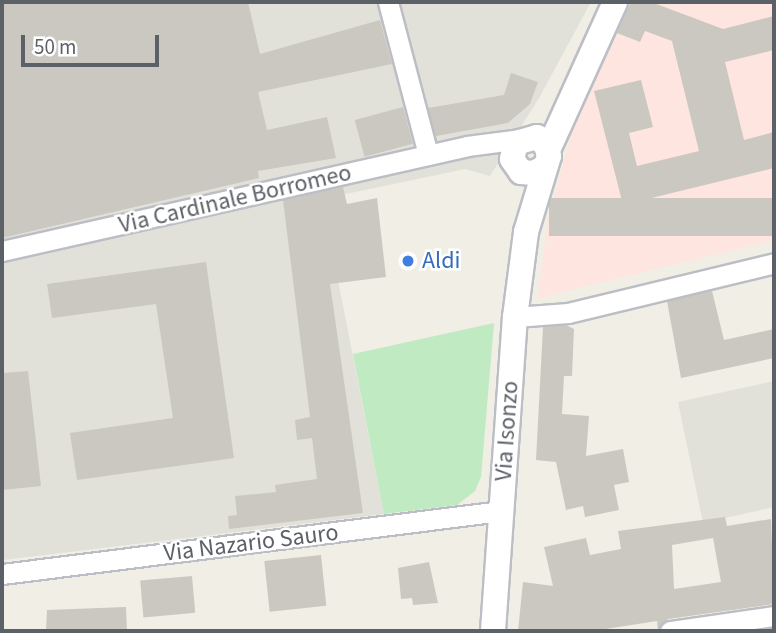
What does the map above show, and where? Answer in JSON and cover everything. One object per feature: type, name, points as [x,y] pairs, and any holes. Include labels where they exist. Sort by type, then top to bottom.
[{"type":"street","points":[[388,2],[428,155]]},
{"type":"street","points":[[523,138],[552,105],[596,2]]},
{"type":"street","name":"Via Isonzo","points":[[493,631],[515,317],[532,163],[615,2]]},
{"type":"street","points":[[467,146],[532,163],[542,140],[523,138]]},
{"type":"street","name":"Via Cardinale Borromeo","points":[[2,251],[467,146],[523,138]]},
{"type":"street","points":[[515,317],[568,313],[774,264]]},
{"type":"street","name":"Via Nazario Sauro","points":[[2,574],[501,512]]},
{"type":"street","points":[[670,631],[774,616]]},
{"type":"shaded area","points":[[2,2],[170,2],[173,13],[219,2],[591,2],[539,98],[490,176],[465,169],[322,199],[384,514],[3,560]]},
{"type":"shaded area","points":[[624,2],[774,2],[774,240],[538,298],[548,217],[577,115]]},
{"type":"shaded area","points":[[774,381],[774,507],[703,523],[678,402]]},
{"type":"green space","points":[[494,323],[481,477],[475,491],[457,505],[384,514],[353,354]]},
{"type":"building","points":[[2,2],[248,2],[260,54],[380,20],[392,64],[258,92],[267,130],[327,117],[336,158],[258,171],[259,178],[2,238]]},
{"type":"building","points":[[631,2],[651,2],[723,29],[774,16],[774,50],[725,62],[744,140],[774,132],[774,168],[623,205],[594,91],[641,80],[653,127],[629,133],[637,166],[699,151],[672,41],[645,31],[640,42],[617,33]]},
{"type":"building","points":[[511,73],[538,82],[530,104],[508,123],[436,136],[428,108],[504,95]]},
{"type":"building","points":[[403,107],[413,144],[365,157],[355,120]]},
{"type":"building","points":[[343,187],[347,204],[377,198],[386,277],[330,284],[363,513],[229,529],[228,516],[237,515],[235,496],[276,492],[275,485],[317,479],[312,438],[297,440],[295,420],[310,417],[283,200]]},
{"type":"building","points":[[549,198],[774,198],[774,236],[549,236]]},
{"type":"building","points":[[206,262],[234,458],[77,480],[70,433],[173,418],[156,304],[52,318],[47,284]]},
{"type":"building","points":[[712,291],[724,340],[774,329],[774,358],[681,378],[667,301]]},
{"type":"building","points":[[566,325],[574,329],[572,376],[564,376],[562,414],[589,416],[586,456],[623,449],[629,482],[614,485],[619,510],[585,517],[583,506],[566,510],[556,462],[536,460],[543,327]]},
{"type":"building","points":[[28,371],[41,486],[2,490],[2,373]]},
{"type":"building","points":[[725,517],[727,526],[771,519],[774,604],[668,619],[658,631],[657,621],[593,631],[518,631],[523,582],[553,586],[544,547],[586,538],[590,555],[621,549],[618,531]],"holes":[[[713,538],[721,582],[674,589],[672,545]]]},
{"type":"building","points":[[321,555],[326,606],[270,612],[264,561]]},
{"type":"building","points":[[429,562],[438,603],[413,605],[412,598],[401,599],[398,568]]},
{"type":"building","points":[[192,576],[195,613],[143,617],[140,581]]},
{"type":"building","points":[[126,607],[127,631],[46,631],[47,610]]},
{"type":"place","name":"Aldi","points":[[408,261]]}]
